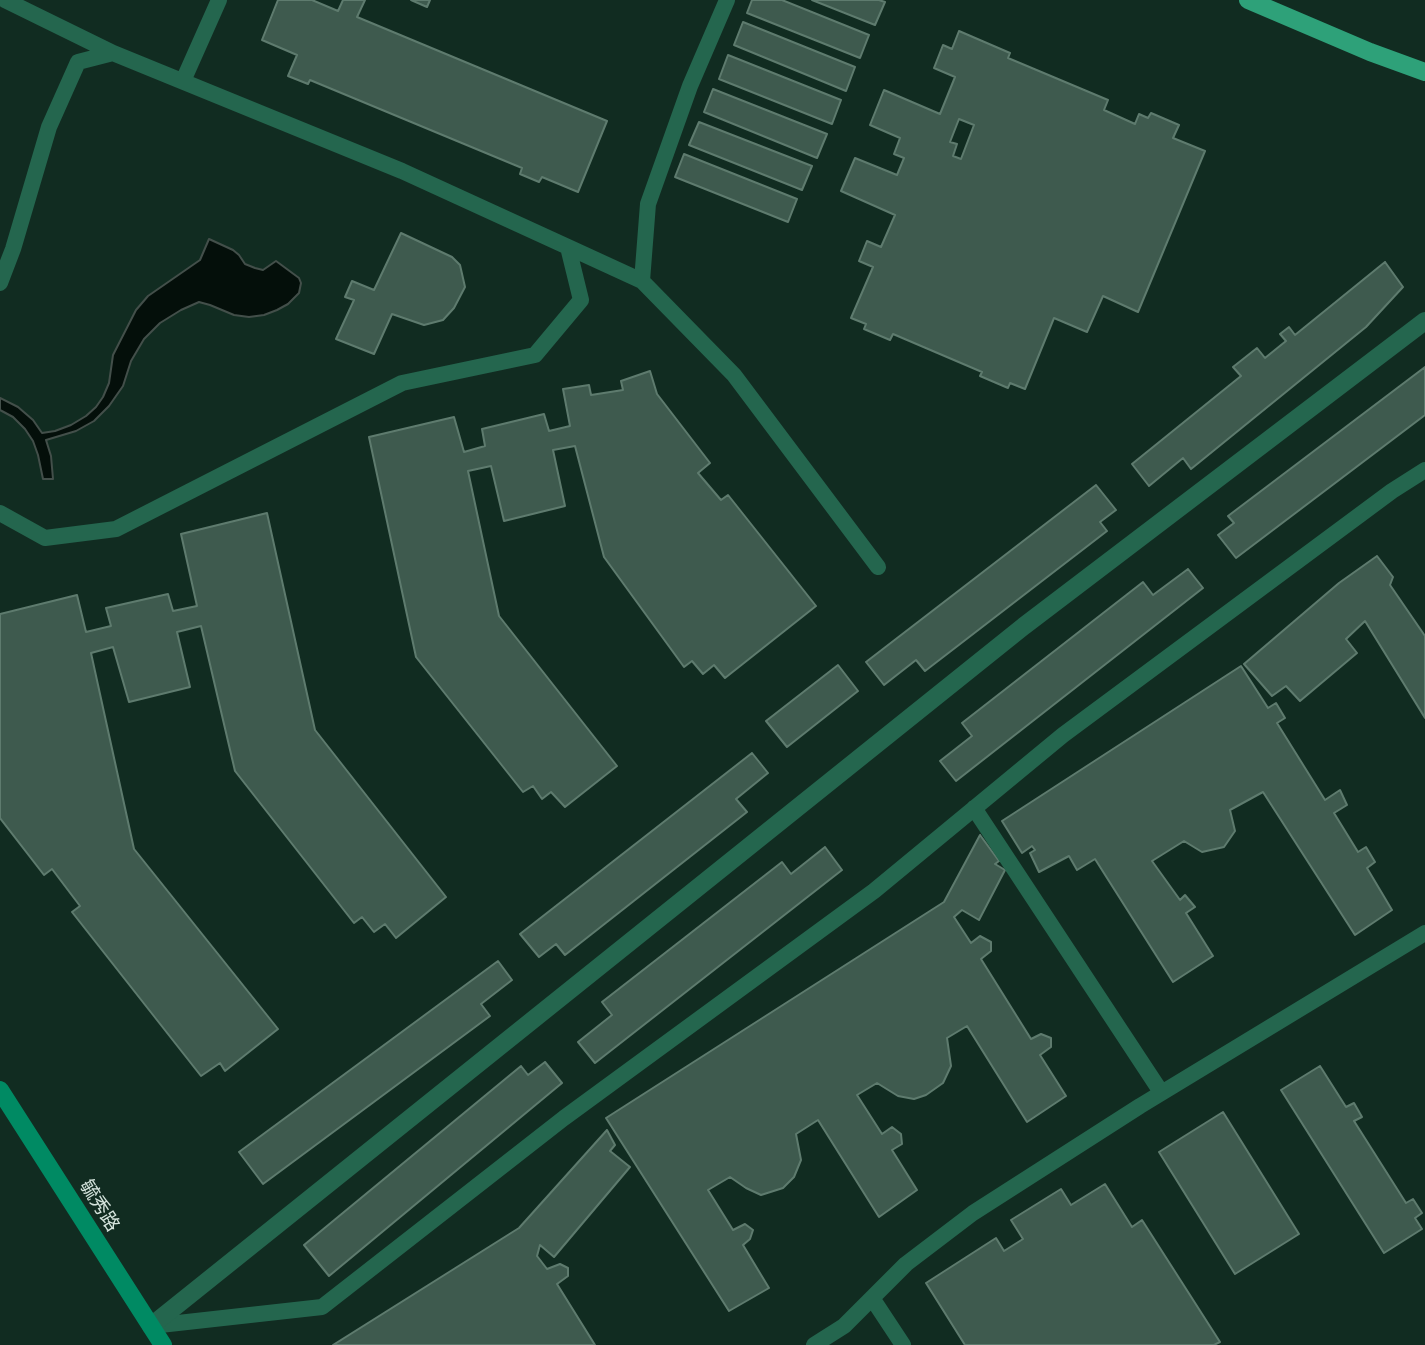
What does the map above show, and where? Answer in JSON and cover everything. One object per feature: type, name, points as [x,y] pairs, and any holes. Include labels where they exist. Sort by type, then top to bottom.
[{"type":"main road","points":[[1248,0],[1425,72]]},
{"type":"street","points":[[150,1326],[1024,626],[1425,321]]},
{"type":"street","name":"毓秀路","points":[[0,1090],[163,1345]]},
{"type":"lane","points":[[5,0],[113,52],[402,171],[642,281],[734,375],[878,567]]},
{"type":"lane","points":[[183,81],[219,0]]},
{"type":"lane","points":[[642,281],[648,204],[690,86],[727,0]]},
{"type":"lane","points":[[0,283],[13,249],[49,127],[78,62],[113,52]]},
{"type":"lane","points":[[0,513],[45,538],[116,529],[402,383],[535,355],[582,300],[568,247]]},
{"type":"lane","points":[[150,1326],[322,1307],[564,1118],[874,891],[1074,727],[1392,491],[1425,470]]},
{"type":"lane","points":[[974,808],[1161,1093]]},
{"type":"lane","points":[[814,1345],[844,1326],[906,1265],[973,1213],[1161,1093],[1425,933]]},
{"type":"lane","points":[[872,1298],[903,1345]]},
{"type":"shaded area","points":[[209,239],[233,250],[245,264],[255,268],[263,270],[276,261],[299,278],[299,293],[288,304],[264,315],[234,315],[199,302],[160,323],[144,339],[131,361],[123,386],[109,406],[94,421],[76,431],[46,440],[53,479],[43,479],[33,441],[13,417],[0,410],[0,398],[18,407],[33,420],[42,433],[71,425],[86,416],[103,397],[109,383],[113,355],[136,310],[148,296],[200,260]]},
{"type":"building","points":[[278,0],[312,0],[338,11],[343,0],[365,0],[357,17],[607,121],[578,192],[542,177],[539,182],[520,174],[522,168],[310,80],[308,84],[288,76],[297,55],[262,40]]},
{"type":"building","points":[[411,0],[430,0],[427,7]]},
{"type":"building","points":[[752,0],[782,0],[869,35],[860,58],[747,13]]},
{"type":"building","points":[[812,0],[879,0],[885,2],[875,25]]},
{"type":"building","points":[[743,22],[855,67],[846,91],[734,45]]},
{"type":"building","points":[[959,31],[1010,53],[1008,58],[1108,100],[1104,110],[1135,124],[1139,114],[1148,118],[1151,113],[1179,125],[1173,138],[1205,151],[1138,312],[1103,296],[1087,332],[1054,318],[1025,389],[1010,383],[1008,388],[980,376],[982,372],[893,334],[890,340],[864,329],[866,324],[851,318],[873,267],[859,261],[867,241],[881,247],[895,215],[841,191],[855,158],[897,175],[904,158],[894,154],[900,138],[870,125],[884,90],[940,114],[955,77],[934,68],[943,45],[952,49]],"holes":[[[959,119],[974,125],[961,159],[953,156],[957,144],[950,142]]]},
{"type":"building","points":[[728,55],[841,100],[832,124],[719,79]]},
{"type":"building","points":[[713,89],[827,134],[817,158],[704,112]]},
{"type":"building","points":[[699,122],[812,166],[802,190],[689,145]]},
{"type":"building","points":[[684,154],[797,199],[788,222],[675,177]]},
{"type":"building","points":[[401,233],[452,257],[460,265],[465,287],[454,308],[443,320],[424,325],[392,314],[374,354],[336,339],[354,300],[345,297],[352,281],[374,290]]},
{"type":"building","points":[[1385,262],[1403,287],[1366,327],[1191,469],[1183,458],[1149,486],[1132,464],[1241,376],[1233,367],[1257,348],[1265,358],[1286,341],[1280,334],[1289,327],[1295,335]]},
{"type":"building","points":[[1425,367],[1425,415],[1236,558],[1218,535],[1234,523],[1228,516]]},
{"type":"building","points":[[650,371],[657,394],[710,463],[698,473],[721,500],[728,495],[816,606],[725,678],[714,665],[703,674],[692,661],[684,667],[604,557],[575,446],[553,450],[565,506],[504,521],[491,466],[468,471],[499,616],[617,766],[565,807],[551,792],[542,799],[533,786],[523,792],[416,657],[369,437],[454,417],[464,452],[485,446],[482,429],[544,414],[549,431],[570,426],[563,389],[589,385],[591,395],[623,390],[621,381]]},
{"type":"building","points":[[1096,485],[1116,510],[1100,522],[1107,531],[925,671],[916,660],[884,685],[866,662]]},
{"type":"building","points":[[267,513],[315,730],[446,897],[396,938],[385,924],[374,932],[362,917],[354,923],[235,771],[201,626],[177,632],[190,687],[129,702],[113,647],[91,653],[134,849],[278,1029],[225,1071],[220,1063],[201,1076],[72,912],[80,906],[52,869],[44,875],[0,818],[0,614],[77,595],[86,632],[111,626],[106,608],[168,594],[173,611],[197,606],[181,534]]},
{"type":"building","points":[[1377,556],[1393,577],[1390,585],[1425,636],[1425,718],[1365,621],[1346,639],[1357,653],[1300,701],[1286,686],[1272,696],[1244,664],[1339,583]]},
{"type":"building","points":[[1188,569],[1203,588],[956,781],[940,761],[972,736],[962,723],[1143,582],[1153,595]]},
{"type":"building","points":[[838,665],[858,691],[787,747],[766,721]]},
{"type":"building","points":[[1241,666],[1268,708],[1276,703],[1285,718],[1277,723],[1325,800],[1340,790],[1347,805],[1334,813],[1358,852],[1366,847],[1375,862],[1367,868],[1392,910],[1355,935],[1263,792],[1230,810],[1235,831],[1224,847],[1202,852],[1184,841],[1152,861],[1180,900],[1185,895],[1195,907],[1186,913],[1213,956],[1173,982],[1095,859],[1077,870],[1069,856],[1039,872],[1030,853],[1035,850],[1032,846],[1022,853],[1002,821]]},
{"type":"building","points":[[752,753],[768,773],[736,799],[747,812],[565,955],[556,944],[539,957],[520,934]]},
{"type":"building","points":[[980,835],[999,861],[995,864],[1005,870],[979,920],[962,910],[954,917],[971,943],[980,936],[991,942],[991,951],[981,959],[1031,1039],[1041,1034],[1051,1038],[1051,1047],[1040,1055],[1066,1096],[1027,1122],[967,1026],[947,1038],[951,1066],[943,1083],[926,1095],[914,1099],[898,1096],[877,1083],[857,1095],[882,1134],[892,1127],[901,1134],[902,1144],[892,1150],[917,1190],[879,1217],[818,1120],[796,1134],[801,1160],[794,1177],[783,1188],[761,1195],[730,1177],[708,1190],[733,1230],[745,1224],[753,1230],[750,1239],[743,1245],[769,1288],[729,1311],[606,1118],[944,902]]},
{"type":"building","points":[[825,847],[842,870],[595,1063],[578,1042],[612,1015],[602,1002],[782,862],[791,874]]},
{"type":"building","points":[[498,961],[512,980],[481,1004],[490,1016],[263,1184],[239,1152]]},
{"type":"building","points":[[545,1062],[562,1083],[329,1276],[304,1245],[521,1066],[528,1075]]},
{"type":"building","points":[[1320,1066],[1346,1107],[1354,1103],[1362,1117],[1354,1121],[1406,1203],[1413,1199],[1422,1213],[1415,1218],[1422,1229],[1384,1253],[1281,1090]]},
{"type":"building","points":[[1223,1112],[1299,1234],[1235,1274],[1159,1152]]},
{"type":"building","points":[[607,1130],[615,1145],[610,1151],[630,1167],[554,1257],[540,1245],[537,1256],[547,1269],[560,1264],[568,1268],[568,1276],[557,1284],[595,1345],[333,1345],[519,1228]]},
{"type":"building","points":[[1105,1184],[1132,1227],[1142,1220],[1220,1342],[1214,1345],[965,1345],[926,1283],[996,1238],[1004,1251],[1023,1239],[1011,1220],[1061,1189],[1071,1205]]}]
